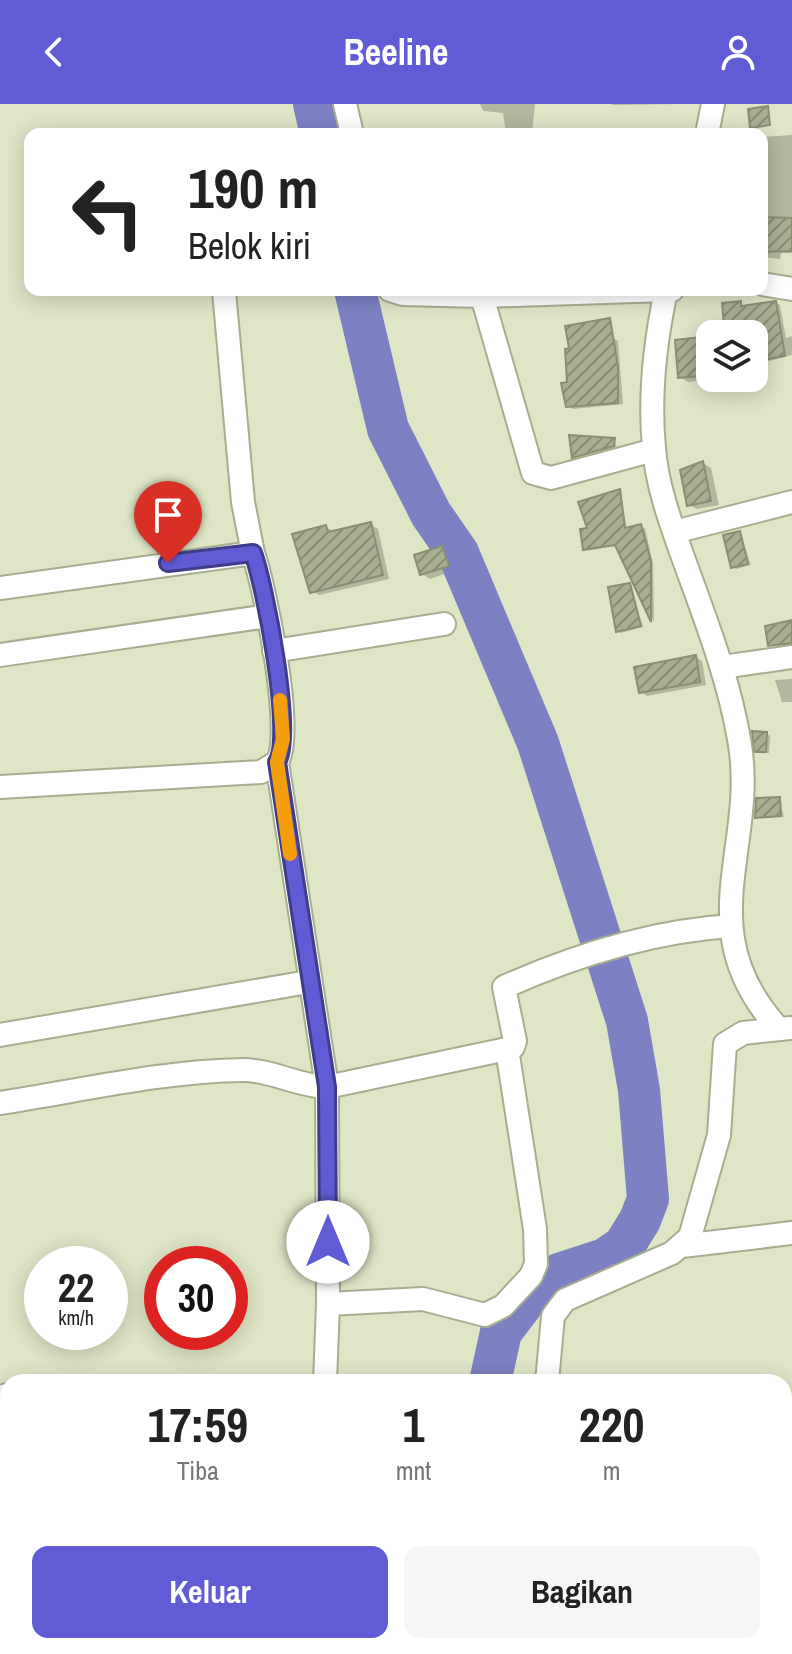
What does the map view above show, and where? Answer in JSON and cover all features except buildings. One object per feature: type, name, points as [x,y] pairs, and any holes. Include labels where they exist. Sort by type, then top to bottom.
[{"type":"street","points":[[345,104],[351,128]]},
{"type":"street","points":[[708,128],[713,104]]},
{"type":"street","points":[[768,285],[792,289]]},
{"type":"street","points":[[224,296],[243,502],[274,651],[283,739],[277,762],[308,982],[327,1087],[325,1374]]},
{"type":"street","points":[[482,296],[533,473],[551,478],[654,450]]},
{"type":"street","points":[[667,296],[655,358],[654,450],[674,532],[722,667],[740,741],[740,815],[730,884],[731,926],[751,992],[785,1028]]},
{"type":"street","points":[[674,532],[792,502]]},
{"type":"street","points":[[0,588],[253,553]]},
{"type":"street","points":[[0,655],[268,616]]},
{"type":"street","points":[[274,651],[444,624]]},
{"type":"street","points":[[722,667],[792,657]]},
{"type":"street","points":[[0,787],[261,772],[277,762]]},
{"type":"street","points":[[0,1103],[172,1077],[244,1070],[306,1086],[327,1087],[507,1049],[513,1047],[515,1041],[504,987],[636,939],[678,930],[731,926]]},
{"type":"street","points":[[0,1035],[308,982]]},
{"type":"street","points":[[682,1246],[696,1222],[719,1135],[723,1048],[738,1034],[785,1028]]},
{"type":"street","points":[[328,1304],[423,1299],[489,1315],[503,1306],[531,1276],[536,1264],[535,1229],[507,1049]]},
{"type":"street","points":[[548,1374],[553,1316],[565,1300],[682,1246],[792,1233]]},
{"type":"waterway","points":[[314,104],[320,128]]},
{"type":"waterway","points":[[356,296],[388,429],[431,514],[458,553],[538,743],[627,1021],[639,1090],[648,1199],[640,1220],[624,1246],[605,1259],[559,1274],[536,1286],[501,1332],[492,1374]]},
{"type":"slow traffic","points":[[280,700],[283,739],[282,755],[277,762],[290,854]]},
{"type":"route","points":[[168,563],[253,553],[259,568],[274,651],[283,739],[282,755],[277,762],[308,982],[327,1087],[328,1242]]}]
